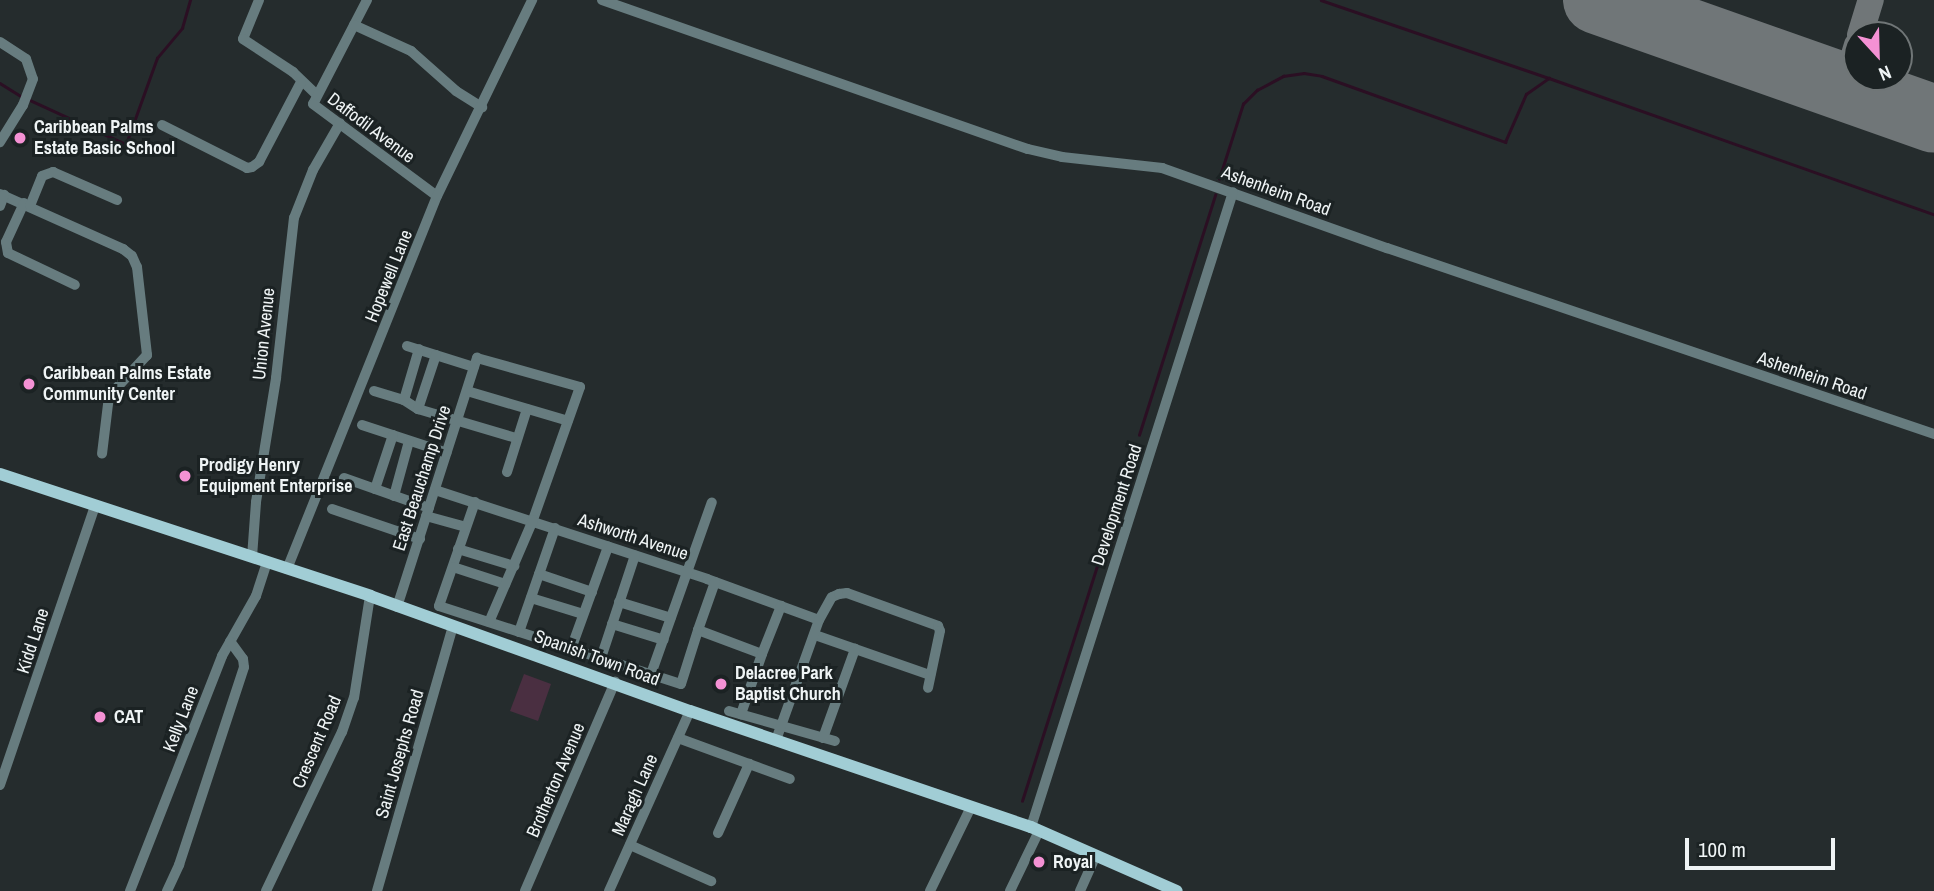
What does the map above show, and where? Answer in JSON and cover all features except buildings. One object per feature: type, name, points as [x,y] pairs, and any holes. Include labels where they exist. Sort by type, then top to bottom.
[{"type":"main road","name":"Spanish Town Road","points":[[0,474],[370,596],[690,711],[1035,829],[1177,891]]},
{"type":"street","points":[[259,0],[243,39],[293,72],[317,95]]},
{"type":"street","name":"Daffodil Avenue","points":[[367,0],[313,104],[417,184],[437,196]]},
{"type":"street","name":"Hopewell Lane","points":[[287,569],[437,196],[532,0]]},
{"type":"street","name":"Ashenheim Road","points":[[603,0],[1028,149],[1062,157],[1162,168],[1400,253],[1934,434]]},
{"type":"street","points":[[354,25],[411,51],[456,91],[482,107]]},
{"type":"street","points":[[0,42],[26,59],[33,79],[23,105],[0,142]]},
{"type":"street","points":[[162,125],[247,168],[252,167],[259,162],[301,82]]},
{"type":"street","name":"Union Avenue","points":[[252,557],[294,218],[313,170],[340,124]]},
{"type":"street","points":[[75,285],[8,253],[6,242],[42,176],[53,172],[117,200]]},
{"type":"street","name":"Development Road","points":[[1010,891],[1035,829],[1233,192]]},
{"type":"street","points":[[1,198],[27,204],[123,249],[132,256],[136,267],[147,355],[109,396],[102,454]]},
{"type":"street","points":[[407,346],[580,387],[533,520],[489,622]]},
{"type":"street","points":[[404,400],[419,349]]},
{"type":"street","points":[[418,409],[436,355]]},
{"type":"street","name":"East Beauchamp Drive","points":[[397,607],[475,363]]},
{"type":"street","points":[[374,391],[404,400],[418,409],[516,438]]},
{"type":"street","points":[[467,391],[568,421]]},
{"type":"street","points":[[507,472],[527,409]]},
{"type":"street","points":[[362,425],[447,453]]},
{"type":"street","points":[[376,489],[393,435]]},
{"type":"street","points":[[394,496],[410,441]]},
{"type":"street","points":[[344,478],[466,527]]},
{"type":"street","name":"Ashworth Avenue","points":[[435,490],[687,572],[819,620]]},
{"type":"street","points":[[475,502],[439,606],[681,684],[715,582]]},
{"type":"street","points":[[651,674],[687,572],[705,530],[712,502]]},
{"type":"street","name":"Kidd Lane","points":[[0,785],[94,506]]},
{"type":"street","points":[[332,509],[420,539]]},
{"type":"street","points":[[519,632],[555,528]]},
{"type":"street","points":[[571,649],[608,547]]},
{"type":"street","points":[[458,550],[514,566]]},
{"type":"street","points":[[601,658],[635,555]]},
{"type":"street","name":"Kelly Lane","points":[[130,891],[230,640],[256,596],[267,562]]},
{"type":"street","points":[[453,567],[505,584]]},
{"type":"street","points":[[539,574],[592,592]]},
{"type":"street","points":[[776,740],[816,635],[819,620],[832,597],[847,593],[933,624],[940,631],[928,688]]},
{"type":"street","name":"Crescent Road","points":[[265,891],[350,709],[370,596]]},
{"type":"street","points":[[531,598],[583,614]]},
{"type":"street","points":[[619,602],[671,618]]},
{"type":"street","points":[[741,714],[781,606]]},
{"type":"street","points":[[612,624],[664,639]]},
{"type":"street","name":"Saint Josephs Road","points":[[377,891],[453,626]]},
{"type":"street","points":[[698,630],[762,654]]},
{"type":"street","points":[[816,635],[929,675]]},
{"type":"street","points":[[167,891],[179,865],[244,667],[243,659],[230,640]]},
{"type":"street","points":[[823,737],[855,649]]},
{"type":"street","name":"Brotherton Avenue","points":[[525,891],[615,682]]},
{"type":"street","name":"Maragh Lane","points":[[609,891],[690,711]]},
{"type":"street","points":[[729,711],[835,741]]},
{"type":"street","points":[[678,738],[790,779]]},
{"type":"street","points":[[718,833],[749,764]]},
{"type":"street","points":[[930,891],[971,807]]},
{"type":"street","points":[[630,845],[711,881]]},
{"type":"street","points":[[1080,891],[1096,855]]},
{"type":"shaded area","points":[[524,674],[551,684],[538,721],[510,711]]},
{"type":"waterway","points":[[0,83],[21,96],[126,144],[157,58],[182,28],[190,0]]},
{"type":"waterway","points":[[1321,0],[1549,78]]},
{"type":"waterway","points":[[1219,179],[1243,104],[1257,90],[1283,76],[1304,73],[1322,76],[1505,142],[1526,94],[1549,78],[1934,214]]},
{"type":"waterway","points":[[1139,435],[1215,195]]},
{"type":"waterway","points":[[1022,801],[1133,454]]},
{"type":"taxiway","points":[[1864,21],[1871,0]]},
{"type":"runway","points":[[1597,0],[1934,119]]},
{"type":"place","name":"Caribbean Palms Estate Basic School","points":[[20,138]]},
{"type":"place","name":"Caribbean Palms Estate Community Center","points":[[29,384]]},
{"type":"place","name":"Prodigy Henry Equipment Enterprise","points":[[185,476]]},
{"type":"place","name":"Delacree Park Baptist Church","points":[[721,684]]},
{"type":"place","name":"CAT","points":[[100,717]]},
{"type":"place","name":"Royal","points":[[1039,862]]}]
